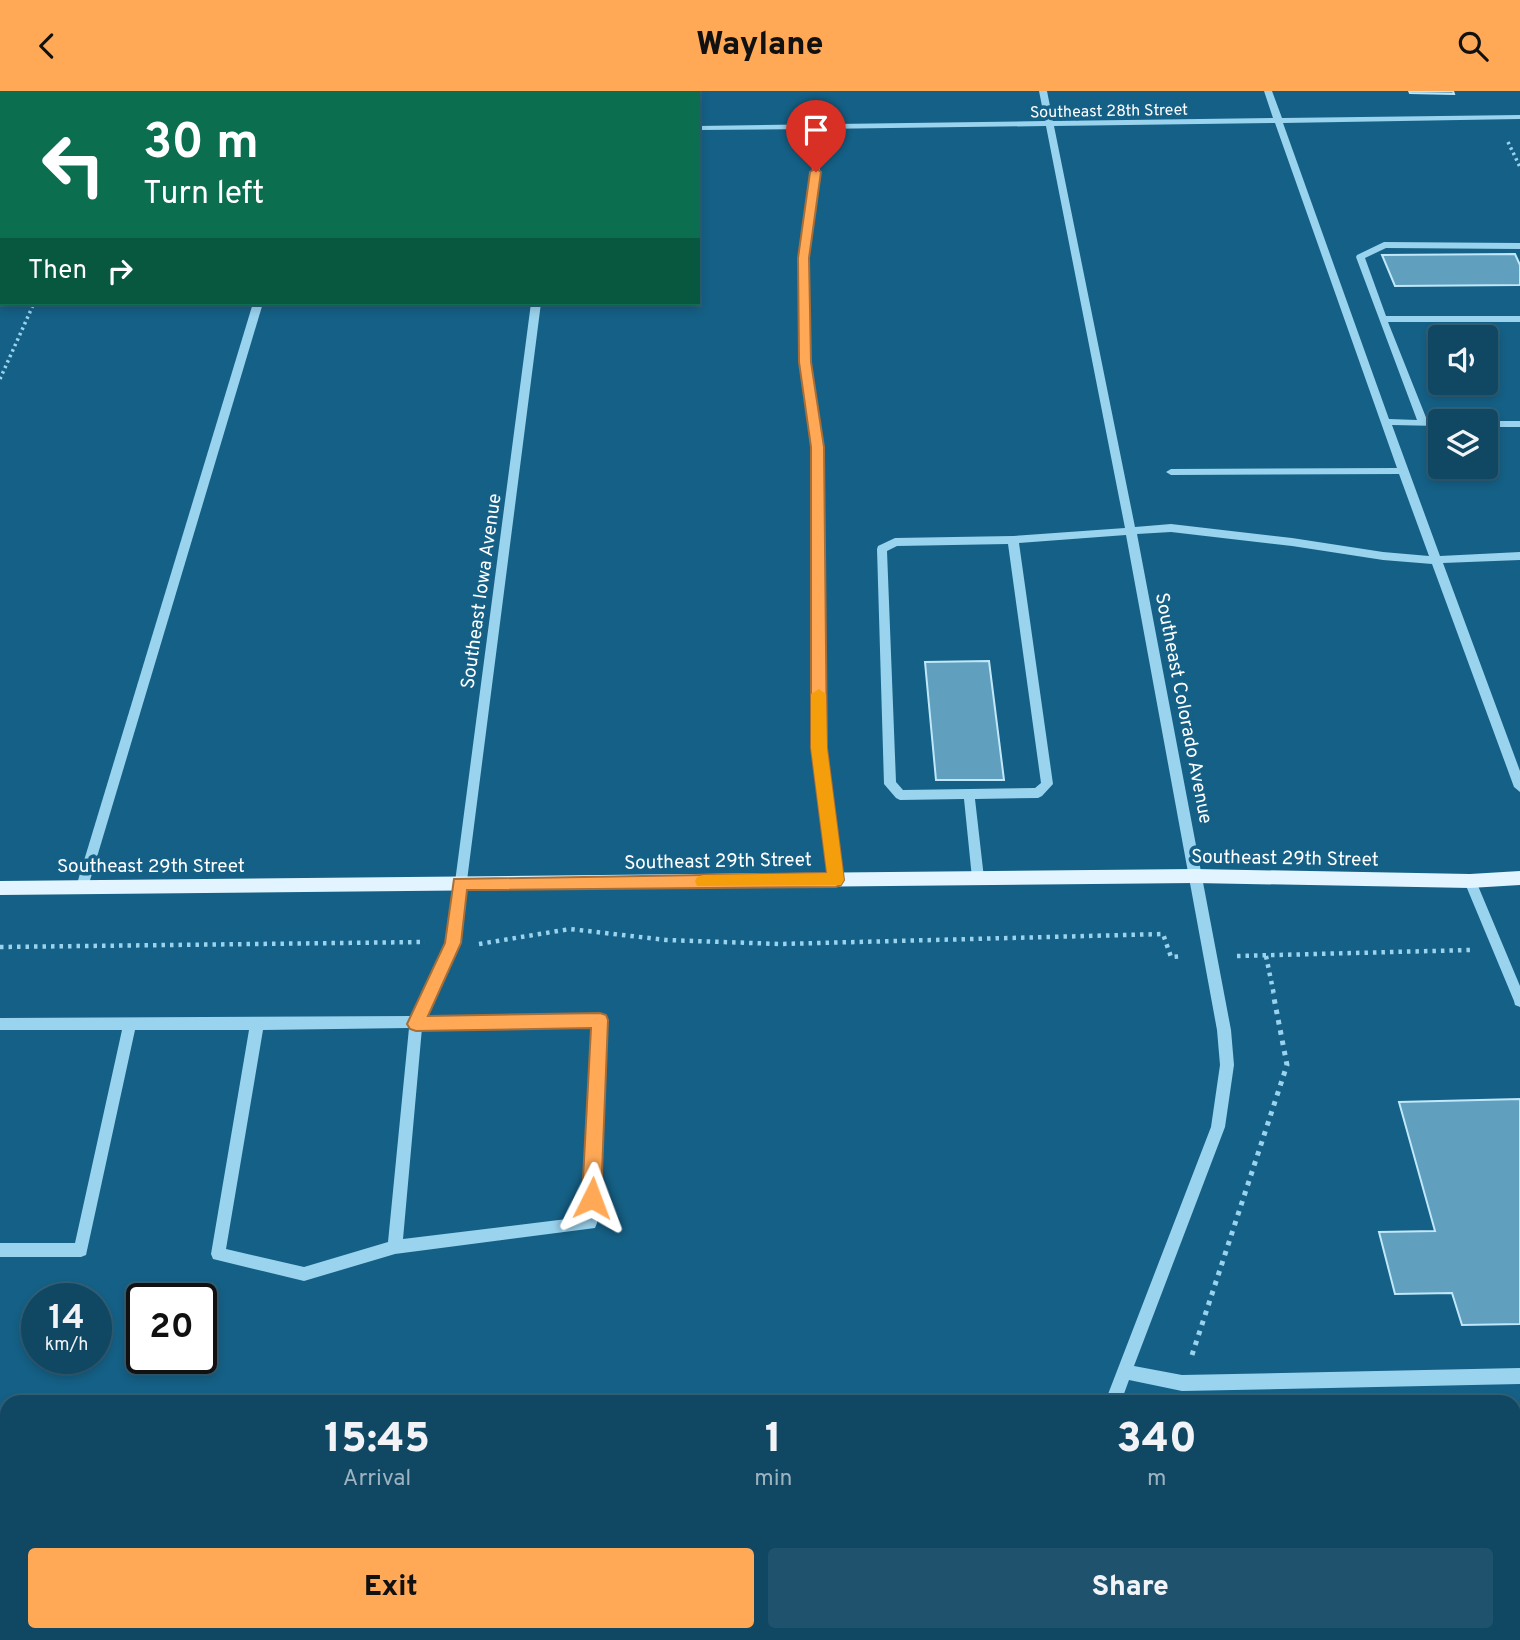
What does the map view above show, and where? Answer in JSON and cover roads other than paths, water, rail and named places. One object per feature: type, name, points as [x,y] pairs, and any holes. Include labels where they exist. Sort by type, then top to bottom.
[{"type":"main road","name":"Southeast 29th Street","points":[[0,888],[1195,876],[1470,881],[1520,878]]},
{"type":"street","name":"Southeast Colorado Avenue","points":[[1043,91],[1195,876],[1224,1030],[1227,1065],[1218,1127],[1116,1395]]},
{"type":"street","points":[[1268,91],[1385,422],[1520,787]]},
{"type":"street","name":"Southeast 28th Street","points":[[700,128],[1520,117]]},
{"type":"street","points":[[814,127],[816,172],[803,258],[805,362],[818,447],[819,748],[836,880]]},
{"type":"street","points":[[82,887],[257,305]]},
{"type":"street","name":"Southeast Iowa Avenue","points":[[395,1247],[416,1024],[453,943],[536,305]]},
{"type":"street","points":[[1423,423],[1382,319],[1520,319]]},
{"type":"street","points":[[1385,422],[1428,423]]},
{"type":"street","points":[[1498,424],[1520,424]]},
{"type":"street","points":[[1171,472],[1403,471]]},
{"type":"street","points":[[1013,540],[1047,784],[1038,793],[900,795],[890,784],[882,549],[895,542],[1013,540],[1171,528],[1382,556],[1435,560],[1520,556]]},
{"type":"street","points":[[969,794],[978,879]]},
{"type":"street","points":[[1470,881],[1520,1001]]},
{"type":"street","points":[[0,1024],[257,1024],[416,1024],[600,1020],[590,1223],[395,1247],[304,1274],[218,1254],[257,1024]]},
{"type":"street","points":[[0,1250],[81,1249],[130,1024]]},
{"type":"street","points":[[1126,1372],[1182,1383],[1520,1376]]},
{"type":"lane","points":[[1382,319],[1360,257],[1384,245],[1520,246]]}]
